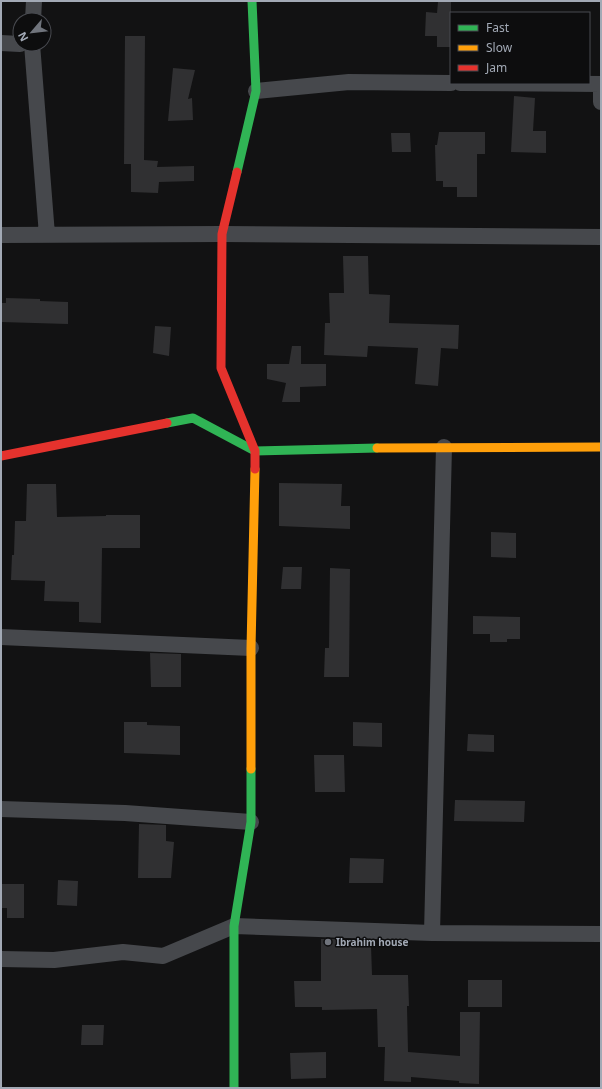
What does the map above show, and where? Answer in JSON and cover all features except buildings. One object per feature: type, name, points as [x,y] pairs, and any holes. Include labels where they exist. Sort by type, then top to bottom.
[{"type":"street","points":[[33,12],[34,1]]},
{"type":"street","points":[[234,1088],[234,926],[251,822],[251,648],[255,451],[221,368],[222,234],[256,91],[252,1]]},
{"type":"street","points":[[1,44],[12,44]]},
{"type":"street","points":[[33,52],[47,235]]},
{"type":"street","points":[[256,91],[349,82],[450,83]]},
{"type":"street","points":[[590,84],[601,84],[601,102]]},
{"type":"street","points":[[1,235],[222,234],[601,237]]},
{"type":"street","points":[[1,456],[193,418],[255,451],[444,447],[601,447]]},
{"type":"street","points":[[432,932],[444,447]]},
{"type":"street","points":[[1,637],[251,648]]},
{"type":"street","points":[[1,809],[125,813],[251,822]]},
{"type":"street","points":[[1,959],[54,960],[123,952],[163,956],[234,926],[432,932],[601,934]]},
{"type":"traffic: fast","points":[[237,172],[256,91],[252,1]]},
{"type":"traffic: fast","points":[[167,423],[193,418],[255,451],[377,448]]},
{"type":"traffic: fast","points":[[234,1088],[234,926],[251,822],[251,769]]},
{"type":"traffic: slow","points":[[377,448],[601,447]]},
{"type":"traffic: slow","points":[[251,769],[251,648],[255,469]]},
{"type":"traffic: jam","points":[[237,172],[222,234],[221,368],[255,451],[255,469]]},
{"type":"traffic: jam","points":[[1,456],[167,423]]},
{"type":"place","name":"Ibrahim house","points":[[328,942]]}]
